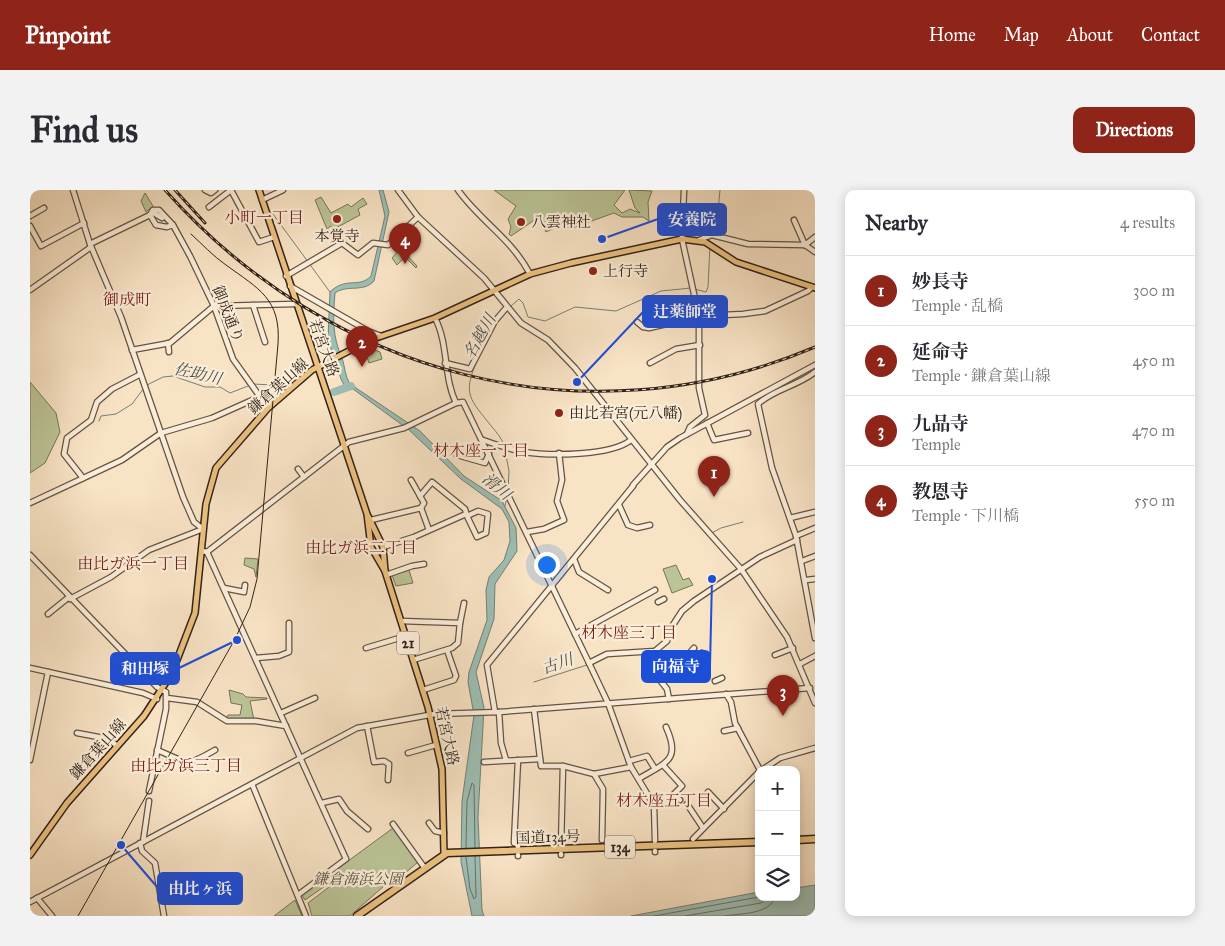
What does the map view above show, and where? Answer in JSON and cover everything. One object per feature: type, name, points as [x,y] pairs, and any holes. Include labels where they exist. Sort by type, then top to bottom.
[{"type":"highway","points":[[800,840],[815,839]]},
{"type":"highway","name":"国道134号","points":[[357,916],[444,854],[755,842]]},
{"type":"main road","name":"若宮大路","points":[[259,190],[289,286],[318,366],[367,514],[371,547],[386,573]]},
{"type":"main road","name":"鎌倉葉山線","points":[[30,855],[58,814],[157,699],[175,665],[195,612],[205,552],[203,528],[208,492],[216,468],[268,408],[318,366],[381,336],[435,318],[530,274],[571,263],[682,239],[699,240],[709,244],[736,262],[813,288]]},
{"type":"main road","name":"若宮大路","points":[[367,514],[382,547],[386,573],[429,714],[443,780],[444,854]]},
{"type":"street","points":[[73,190],[90,245],[132,350],[190,514],[199,527],[203,528]]},
{"type":"street","points":[[205,190],[212,193],[216,190]]},
{"type":"street","points":[[209,207],[231,190],[259,242],[274,237]]},
{"type":"street","points":[[262,200],[283,190]]},
{"type":"street","points":[[398,190],[418,217],[473,267],[508,309],[528,328],[548,340],[563,354],[741,570],[782,628],[793,648],[815,703]]},
{"type":"street","points":[[458,190],[467,203],[511,245],[530,274]]},
{"type":"street","points":[[684,190],[682,239],[699,317],[699,388],[705,415],[690,427],[687,434]]},
{"type":"street","points":[[30,216],[44,208]]},
{"type":"street","points":[[152,218],[153,210],[159,210],[173,225]]},
{"type":"street","points":[[30,290],[90,245],[159,214],[164,220],[173,225]]},
{"type":"street","points":[[286,276],[342,243],[358,255],[373,242],[388,245],[418,217]]},
{"type":"street","points":[[152,218],[160,226],[173,225]]},
{"type":"street","points":[[160,226],[164,220]]},
{"type":"street","points":[[794,220],[805,245],[815,252]]},
{"type":"street","points":[[30,226],[41,246],[84,223]]},
{"type":"street","name":"御成通り","points":[[173,225],[214,306],[233,360],[268,408]]},
{"type":"street","points":[[699,240],[712,235],[748,244],[805,245],[815,237]]},
{"type":"street","points":[[289,286],[381,336]]},
{"type":"street","points":[[637,322],[643,327],[649,328],[699,317],[765,311],[813,288]]},
{"type":"street","points":[[132,350],[168,343],[214,306],[295,304]]},
{"type":"street","points":[[254,305],[265,342]]},
{"type":"street","points":[[445,363],[470,369],[495,321],[508,309]]},
{"type":"street","points":[[435,318],[443,334],[445,363],[456,403]]},
{"type":"street","points":[[168,343],[169,352]]},
{"type":"street","points":[[650,363],[676,349],[700,345]]},
{"type":"street","points":[[506,760],[501,743],[497,712],[487,665],[619,505],[633,485],[668,447],[687,434],[815,364]]},
{"type":"street","points":[[815,372],[800,383],[765,398],[758,404],[772,468],[797,538],[815,638]]},
{"type":"street","points":[[83,478],[64,454],[67,438],[91,420],[97,402],[112,389],[140,375]]},
{"type":"street","points":[[30,503],[122,460],[161,433],[212,418],[259,397]]},
{"type":"street","points":[[298,895],[346,860],[224,588],[205,552],[349,442],[404,428],[461,402],[466,406],[483,440],[608,703],[632,767],[654,805],[655,841]]},
{"type":"street","points":[[707,423],[714,440],[748,433]]},
{"type":"street","points":[[483,440],[525,452],[560,453],[608,449],[632,440]]},
{"type":"street","points":[[457,455],[485,463],[489,453]]},
{"type":"street","points":[[527,532],[544,530],[564,520],[557,501],[562,480],[560,453]]},
{"type":"street","points":[[298,469],[304,477]]},
{"type":"street","points":[[411,480],[424,502],[421,508],[429,530]]},
{"type":"street","points":[[382,547],[429,530],[467,515],[478,511],[488,514],[486,533],[477,537],[467,515],[466,509],[432,482],[420,496]]},
{"type":"street","points":[[619,505],[628,525],[638,528],[650,525]]},
{"type":"street","points":[[371,520],[421,508]]},
{"type":"street","points":[[790,518],[815,512]]},
{"type":"street","points":[[48,614],[70,598],[111,577],[149,550],[203,528]]},
{"type":"street","points":[[590,665],[607,654],[655,651],[666,641],[671,628],[682,611],[760,557],[815,528]]},
{"type":"street","points":[[30,555],[162,691],[166,692],[167,698],[149,791]]},
{"type":"street","points":[[802,561],[815,556]]},
{"type":"street","points":[[574,559],[579,572],[608,590]]},
{"type":"street","points":[[30,564],[35,560]]},
{"type":"street","points":[[386,573],[424,564]]},
{"type":"street","points":[[806,580],[815,579]]},
{"type":"street","points":[[224,588],[244,592],[245,585]]},
{"type":"street","points":[[575,634],[655,590]]},
{"type":"street","points":[[658,602],[664,599]]},
{"type":"street","points":[[413,660],[448,650],[458,643],[464,603]]},
{"type":"street","points":[[401,621],[460,623]]},
{"type":"street","points":[[256,658],[279,656],[289,652],[289,623]]},
{"type":"street","points":[[366,648],[406,636]]},
{"type":"street","points":[[686,657],[694,648]]},
{"type":"street","points":[[775,655],[793,648]]},
{"type":"street","points":[[422,690],[454,680],[456,676],[448,650]]},
{"type":"street","points":[[655,651],[656,675],[667,689],[669,699]]},
{"type":"street","points":[[695,661],[702,653]]},
{"type":"street","points":[[800,664],[815,656]]},
{"type":"street","points":[[30,668],[143,693],[157,699]]},
{"type":"street","points":[[30,760],[48,672]]},
{"type":"street","points":[[716,681],[722,678]]},
{"type":"street","points":[[30,902],[357,728],[429,714],[497,712],[810,688]]},
{"type":"street","points":[[726,694],[731,702],[738,728],[758,766]]},
{"type":"street","points":[[167,698],[197,702],[227,722],[256,721],[286,726]]},
{"type":"street","points":[[281,713],[315,698]]},
{"type":"street","points":[[534,709],[541,766],[563,766],[594,774],[632,767]]},
{"type":"street","points":[[368,726],[374,762],[384,760],[389,764],[388,780]]},
{"type":"street","points":[[640,778],[663,765],[674,748],[666,726]]},
{"type":"street","points":[[724,731],[738,728]]},
{"type":"street","points":[[77,733],[109,739],[117,746]]},
{"type":"street","points":[[408,754],[436,745]]},
{"type":"street","points":[[767,766],[780,758],[815,748]]},
{"type":"street","points":[[157,750],[189,763],[201,760],[215,750]]},
{"type":"street","points":[[629,760],[647,756],[655,769]]},
{"type":"street","points":[[484,762],[540,759]]},
{"type":"street","points":[[516,845],[518,760]]},
{"type":"street","points":[[663,765],[682,786],[674,794],[680,800]]},
{"type":"street","points":[[561,846],[563,766]]},
{"type":"street","points":[[594,774],[603,789],[602,840]]},
{"type":"street","points":[[692,839],[724,809],[755,775]]},
{"type":"street","points":[[252,784],[306,916]]},
{"type":"street","points":[[708,792],[724,809]]},
{"type":"street","points":[[322,803],[339,799],[347,811],[368,829]]},
{"type":"street","points":[[149,801],[142,851],[155,863],[164,916]]},
{"type":"street","points":[[687,804],[703,828]]},
{"type":"street","points":[[428,823],[435,831],[444,833]]},
{"type":"street","points":[[393,824],[424,867]]},
{"type":"street","points":[[37,898],[52,916]]},
{"type":"green space","points":[[494,190],[625,190],[614,205],[622,213],[630,209],[640,213],[635,208],[629,190],[652,191],[648,202],[649,221],[643,217],[622,217],[614,213],[572,228],[560,225],[546,232],[540,220],[536,219],[511,236],[509,234],[511,227],[508,219],[516,206]]},
{"type":"green space","points":[[145,193],[153,206],[146,212],[141,201]]},
{"type":"green space","points":[[321,197],[331,213],[348,204],[351,207],[363,198],[367,204],[358,209],[360,215],[334,229],[331,226],[327,229],[315,200]]},
{"type":"green space","points":[[398,251],[404,252],[417,266],[416,268],[405,257],[397,265],[392,258]]},
{"type":"green space","points":[[365,346],[380,352],[382,359],[369,363],[365,352],[358,354],[357,350]]},
{"type":"green space","points":[[30,382],[56,413],[60,432],[45,463],[30,473]]},
{"type":"green space","points":[[245,558],[258,559],[256,577],[254,569],[244,565]]},
{"type":"green space","points":[[676,565],[683,580],[689,578],[693,585],[672,593],[663,569]]},
{"type":"green space","points":[[409,570],[413,583],[396,586],[392,575]]},
{"type":"green space","points":[[229,690],[243,694],[246,697],[267,698],[250,701],[254,720],[232,720],[226,718],[228,715],[240,715],[242,705],[231,703]]},
{"type":"green space","name":"鎌倉海浜公園","points":[[393,828],[418,862],[404,874],[401,871],[350,916],[312,916],[308,903],[337,881],[335,879],[305,900],[302,895]]},
{"type":"green space","points":[[295,900],[302,916],[274,916]]},
{"type":"water","points":[[379,190],[383,190],[389,212],[374,281],[365,287],[340,290],[335,293],[334,318],[336,342],[347,378],[350,384],[420,431],[464,476],[502,501],[516,528],[517,551],[495,584],[494,619],[476,672],[484,708],[478,817],[482,910],[484,916],[472,916],[461,862],[462,801],[474,715],[468,682],[469,672],[487,620],[486,590],[489,577],[504,560],[510,541],[509,522],[502,509],[461,479],[409,430],[353,389],[344,385],[341,379],[328,339],[330,292],[341,285],[362,282],[371,276],[385,216]]},
{"type":"water","points":[[815,885],[815,916],[631,916],[755,893],[755,901],[800,901],[800,887]]},
{"type":"waterway","name":"名越川","points":[[711,233],[717,222],[720,190]]},
{"type":"waterway","points":[[273,214],[330,292]]},
{"type":"waterway","name":"名越川","points":[[694,289],[706,292],[708,287],[710,246]]},
{"type":"waterway","name":"名越川","points":[[510,307],[519,299],[523,303],[528,317],[545,321],[575,307],[616,311],[661,291],[691,288]]},
{"type":"waterway","name":"名越川","points":[[493,329],[501,317]]},
{"type":"waterway","name":"名越川","points":[[477,361],[470,382],[471,396],[478,410],[502,440],[504,446]]},
{"type":"waterway","name":"佐助川","points":[[147,385],[163,377],[173,376],[205,387],[220,387],[230,393],[248,386]]},
{"type":"waterway","name":"佐助川","points":[[253,384],[273,385]]},
{"type":"waterway","points":[[334,392],[351,386]]},
{"type":"waterway","name":"佐助川","points":[[99,421],[101,416],[116,414],[132,404],[144,388]]},
{"type":"waterway","name":"名越川","points":[[505,450],[509,471],[508,491]]},
{"type":"waterway","name":"名越川","points":[[505,506],[507,497]]},
{"type":"waterway","points":[[708,535],[721,528],[743,522]]},
{"type":"waterway","name":"古川","points":[[534,682],[587,665]]},
{"type":"tram line","points":[[78,916],[235,639],[250,607],[257,579],[278,344],[276,316],[272,306],[258,289],[217,258],[191,234]]},
{"type":"railway","points":[[165,190],[231,254],[303,306],[382,347],[465,375],[551,389],[639,390],[727,376],[815,347]]},
{"type":"railway","points":[[175,190],[205,223]]},
{"type":"place","name":"本覚寺","points":[[337,219]]},
{"type":"place","name":"八雲神社","points":[[521,222]]},
{"type":"place","name":"安養院","points":[[602,239]]},
{"type":"place","name":"教恩寺","points":[[405,264]]},
{"type":"place","name":"上行寺","points":[[593,271]]},
{"type":"place","name":"延命寺","points":[[362,367]]},
{"type":"place","name":"辻薬師堂","points":[[577,382]]},
{"type":"place","name":"由比若宮(元八幡)","points":[[559,413]]},
{"type":"place","name":"妙長寺","points":[[714,497]]},
{"type":"place","name":"向福寺","points":[[712,579]]},
{"type":"place","name":"和田塚","points":[[237,640]]},
{"type":"place","name":"九品寺","points":[[783,716]]},
{"type":"place","name":"由比ヶ浜","points":[[121,845]]},
{"type":"district","name":"小町一丁目","points":[[264,217]]},
{"type":"district","name":"御成町","points":[[127,299]]},
{"type":"district","name":"材木座一丁目","points":[[481,450]]},
{"type":"district","name":"由比ガ浜二丁目","points":[[361,547]]},
{"type":"district","name":"由比ガ浜一丁目","points":[[133,563]]},
{"type":"district","name":"材木座三丁目","points":[[629,632]]},
{"type":"district","name":"由比ガ浜三丁目","points":[[186,765]]},
{"type":"district","name":"材木座五丁目","points":[[664,800]]},
{"type":"water label","name":"滑川","points":[[497,486]]}]
